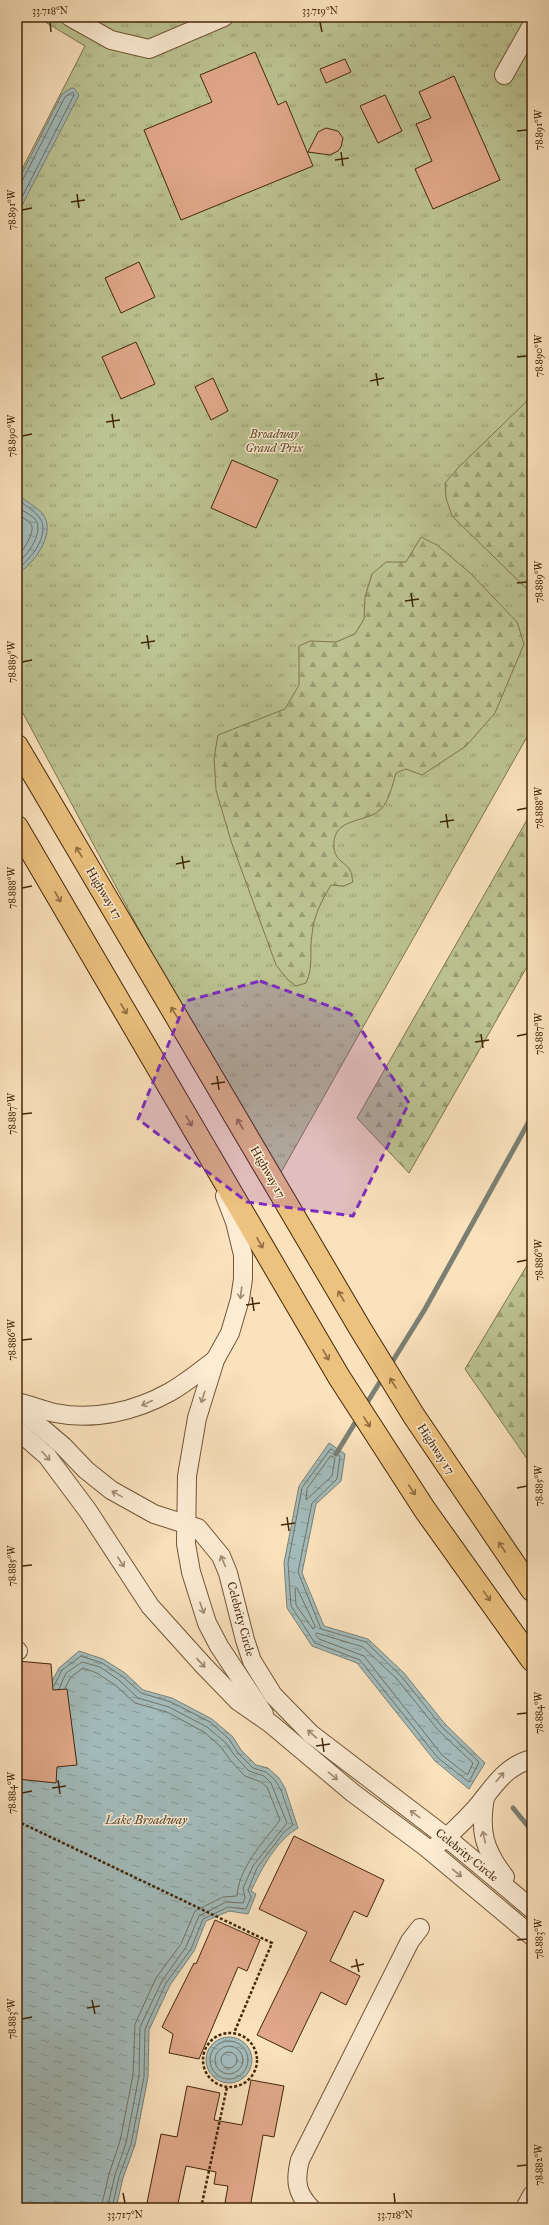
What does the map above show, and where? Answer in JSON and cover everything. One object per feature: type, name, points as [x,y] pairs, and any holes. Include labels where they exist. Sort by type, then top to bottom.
[{"type":"highway","name":"Highway 17","points":[[17,746],[361,1330],[414,1416],[532,1590]]},
{"type":"highway","points":[[17,827],[339,1377],[390,1458],[532,1660]]},
{"type":"street","points":[[70,17],[111,40],[149,49],[224,17]]},
{"type":"street","points":[[504,75],[532,25]]},
{"type":"street","points":[[212,1161],[235,1222],[242,1255],[240,1299],[230,1333],[215,1360],[195,1425],[187,1476],[186,1544],[191,1572],[207,1623],[219,1646],[271,1724]]},
{"type":"street","points":[[17,1402],[55,1413],[83,1416],[106,1415],[139,1407],[170,1392],[215,1360]]},
{"type":"street","name":"Celebrity Circle","points":[[17,1407],[63,1446],[86,1470],[111,1490],[154,1514],[198,1528],[221,1556],[228,1573],[245,1640],[252,1661],[272,1695],[311,1734],[446,1838],[529,1906]]},
{"type":"street","name":"Celebrity Circle","points":[[17,1430],[47,1456],[88,1511],[150,1606],[238,1701],[271,1724],[353,1793],[427,1848],[532,1936]]},
{"type":"street","points":[[427,1848],[438,1845],[446,1838],[504,1773],[532,1758]]},
{"type":"street","points":[[485,1796],[482,1817],[488,1852],[494,1864],[529,1906]]},
{"type":"street","points":[[311,2208],[298,2193],[296,2182],[300,2160],[410,1940],[420,1928]]},
{"type":"street","points":[[525,2208],[532,2194]]},
{"type":"path","points":[[17,1821],[272,1943],[234,2033]]},
{"type":"path","points":[[234,2033],[243,2036],[250,2042],[255,2050],[256,2068],[245,2083],[227,2087],[211,2079],[203,2064],[203,2056],[205,2047],[218,2035],[234,2033]]},
{"type":"path","points":[[201,2208],[227,2087]]},
{"type":"highlighted area","points":[[260,981],[351,1014],[409,1103],[353,1216],[247,1202],[138,1119],[186,1001]]},
{"type":"green space","name":"Broadway Grand Prix","points":[[37,17],[532,17],[532,728],[275,1183],[17,702],[17,179],[85,46]]},
{"type":"green space","points":[[532,396],[532,594],[452,516],[446,498],[445,483],[459,467]]},
{"type":"green space","points":[[421,537],[437,545],[469,572],[496,600],[517,622],[524,644],[495,713],[466,746],[422,775],[406,769],[396,773],[387,800],[380,810],[341,827],[337,832],[334,839],[335,853],[350,870],[353,882],[344,886],[331,885],[324,897],[318,909],[313,927],[310,971],[306,983],[296,986],[288,980],[276,965],[231,841],[216,790],[214,758],[218,735],[285,709],[299,685],[299,646],[310,641],[336,642],[355,634],[364,619],[365,597],[372,574],[386,562],[406,562]]},
{"type":"green space","points":[[532,811],[532,958],[409,1173],[357,1118]]},
{"type":"green space","points":[[532,1257],[532,1466],[465,1369]]},
{"type":"water","points":[[71,88],[74,88],[79,95],[17,215],[17,183],[62,94]]},
{"type":"water","points":[[17,494],[42,513],[46,521],[47,529],[46,538],[37,555],[17,574]]},
{"type":"water","points":[[329,1443],[345,1454],[341,1481],[316,1504],[302,1573],[324,1626],[368,1639],[404,1673],[445,1724],[485,1763],[469,1789],[435,1761],[357,1663],[312,1646],[287,1608],[284,1563],[299,1486]]},
{"type":"water","name":"Lake Broadway","points":[[79,1651],[103,1659],[125,1673],[143,1690],[172,1698],[212,1719],[233,1737],[241,1750],[256,1765],[268,1768],[279,1778],[285,1788],[298,1828],[283,1840],[265,1864],[251,1891],[256,1894],[248,1914],[229,1911],[206,1921],[194,1951],[170,1985],[149,2030],[148,2077],[135,2145],[123,2178],[116,2208],[17,2208],[17,1782],[42,1764],[50,1685],[59,1668]]},
{"type":"water","points":[[229,2037],[242,2041],[248,2047],[252,2060],[248,2073],[242,2079],[229,2083],[216,2079],[210,2073],[206,2060],[210,2047],[216,2041]]},
{"type":"building","points":[[255,52],[278,105],[286,101],[313,166],[181,220],[144,130],[212,102],[200,75]]},
{"type":"building","points":[[345,59],[351,72],[326,83],[320,69]]},
{"type":"building","points":[[454,76],[500,180],[433,209],[415,169],[432,161],[416,124],[431,118],[419,92]]},
{"type":"building","points":[[385,95],[402,131],[378,143],[360,106]]},
{"type":"building","points":[[326,128],[338,131],[343,138],[341,147],[338,151],[330,155],[308,152],[318,132]]},
{"type":"building","points":[[139,262],[155,297],[121,313],[105,278]]},
{"type":"building","points":[[136,342],[155,384],[121,399],[102,357]]},
{"type":"building","points":[[213,378],[228,411],[211,420],[195,387]]},
{"type":"building","points":[[232,460],[278,480],[256,528],[211,508]]},
{"type":"building","points":[[17,1661],[51,1664],[53,1690],[67,1689],[77,1765],[57,1767],[56,1783],[17,1779]]},
{"type":"building","points":[[294,1836],[384,1880],[367,1917],[354,1911],[330,1961],[360,1976],[346,2005],[321,1992],[292,2052],[257,2035],[307,1932],[259,1909]]},
{"type":"building","points":[[215,1920],[260,1940],[247,1971],[238,1967],[199,2059],[169,2053],[173,2034],[162,2027],[194,1963],[196,1964]]},
{"type":"building","points":[[251,2080],[284,2086],[274,2137],[263,2135],[250,2208],[224,2208],[228,2186],[214,2184],[216,2172],[186,2166],[177,2208],[146,2208],[161,2134],[177,2137],[187,2086],[220,2093],[214,2120],[242,2125]]},
{"type":"waterway","points":[[389,1367],[425,1309],[532,1116]]},
{"type":"waterway","points":[[365,1406],[383,1377]]},
{"type":"waterway","points":[[336,1454],[358,1418]]},
{"type":"waterway","points":[[513,1808],[532,1831]]}]
